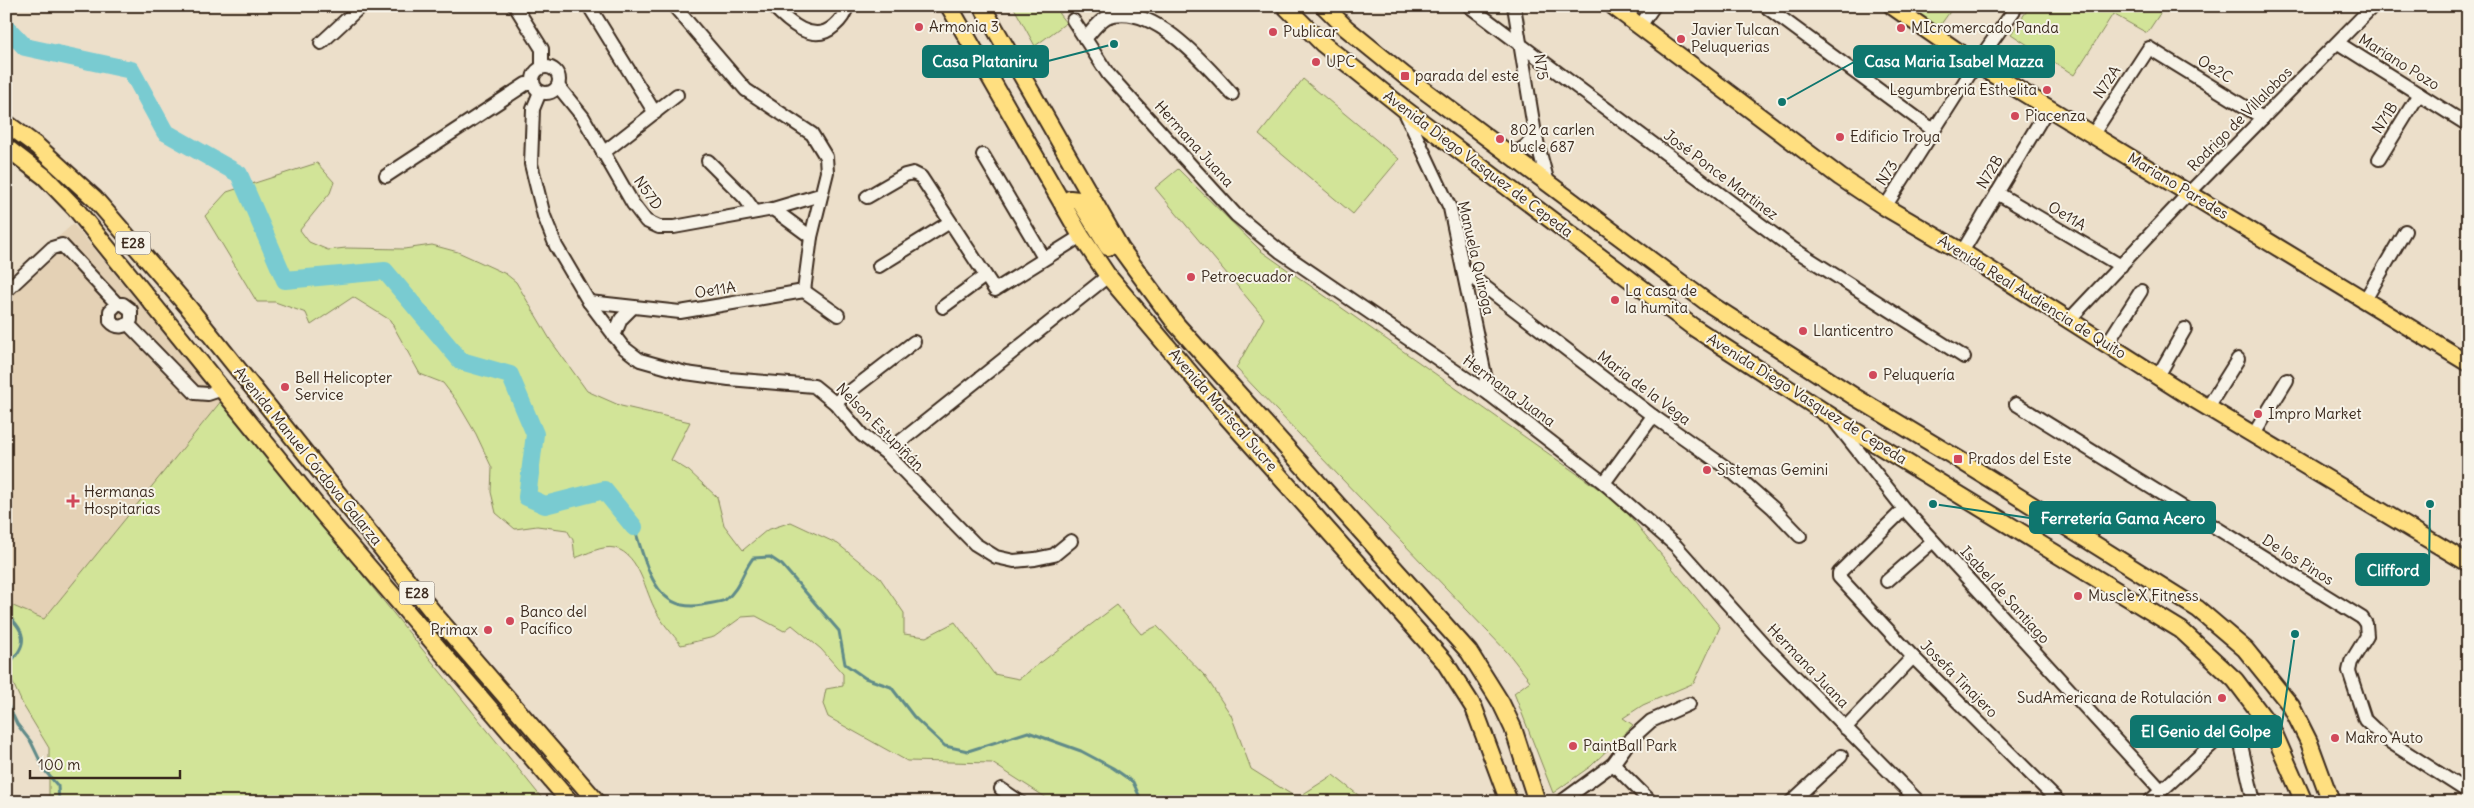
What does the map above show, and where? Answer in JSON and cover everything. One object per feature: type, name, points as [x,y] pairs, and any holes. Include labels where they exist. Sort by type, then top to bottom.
[{"type":"main road","name":"Avenida Mariscal Sucre","points":[[949,6],[1081,236],[1108,276],[1227,417],[1444,661],[1474,708],[1509,802]]},
{"type":"main road","name":"Avenida Mariscal Sucre","points":[[982,6],[1121,249],[1176,324],[1469,652],[1501,703],[1513,728],[1536,802]]},
{"type":"main road","name":"Avenida Diego Vasquez de Cepeda","points":[[1285,6],[1323,44],[1403,108],[1693,327],[1832,417],[2182,630],[2235,680],[2272,728],[2304,802]]},
{"type":"main road","name":"Avenida Diego Vasquez de Cepeda","points":[[1324,6],[1346,28],[1405,76],[1716,308],[1855,397],[2198,609],[2245,649],[2292,706],[2309,742],[2331,802]]},
{"type":"main road","name":"Avenida Real Audiencia de Quito","points":[[1614,6],[1840,177],[1885,207],[1962,252],[2208,407],[2468,562]]},
{"type":"main road","name":"Mariano Paredes","points":[[1892,6],[1976,64],[2468,362]]},
{"type":"main road","name":"Avenida Manuel Córdova Galarza","points":[[6,123],[37,146],[96,199],[245,377],[436,616],[597,802]]},
{"type":"main road","name":"Avenida Manuel Córdova Galarza","points":[[6,147],[45,177],[75,208],[324,514],[570,802]]},
{"type":"main road","points":[[1064,206],[1070,199],[1079,200],[1118,262],[1147,285]]},
{"type":"main road","points":[[223,389],[245,377]]},
{"type":"main road","points":[[1227,417],[1250,431],[1290,475],[1298,477],[1301,474],[1303,465]]},
{"type":"main road","points":[[519,740],[533,728]]},
{"type":"street","points":[[321,43],[361,6]]},
{"type":"street","points":[[515,6],[542,49],[542,67]]},
{"type":"street","points":[[589,6],[655,113]]},
{"type":"street","points":[[674,6],[746,90],[812,134],[826,157],[827,172],[811,237],[804,291],[838,315]]},
{"type":"street","points":[[774,6],[790,24],[803,31],[817,33],[829,31],[842,20],[847,6]]},
{"type":"street","name":"José Ponce Martinez","points":[[1469,6],[1792,248],[1964,357]]},
{"type":"street","name":"N75","points":[[1514,6],[1535,134],[1548,183]]},
{"type":"street","points":[[1640,26],[1654,6]]},
{"type":"street","points":[[1765,6],[1933,130]]},
{"type":"street","name":"N73","points":[[1885,207],[1976,64],[2017,6]]},
{"type":"street","name":"Rodrigo de Villalobos","points":[[2069,320],[2189,193],[2373,6]]},
{"type":"street","points":[[1085,39],[1106,17],[1116,13],[1130,12],[1143,15],[1162,24],[1181,38],[1232,94]]},
{"type":"street","name":"Hermana Juana","points":[[1073,20],[1108,74],[1236,215],[1280,252],[1489,394],[1604,483],[1676,546],[1768,649],[1918,802]]},
{"type":"street","name":"Mariano Pozo","points":[[2338,43],[2468,125]]},
{"type":"street","name":"Oe2C","points":[[2150,48],[2263,118]]},
{"type":"street","name":"N72A","points":[[2093,134],[2150,48]]},
{"type":"street","points":[[386,176],[526,84],[536,88],[550,93],[558,86],[559,76],[552,68],[542,67],[534,74],[536,88]]},
{"type":"street","name":"N57D","points":[[558,86],[583,117],[633,204],[646,221],[659,227],[674,227],[773,209],[820,195]]},
{"type":"street","name":"Nelson Estupiñán","points":[[536,88],[531,136],[531,164],[544,216],[556,246],[589,302],[623,348],[640,360],[686,373],[729,380],[814,386],[835,403],[862,435],[886,453],[975,544],[996,557],[1014,561],[1054,555],[1071,541]]},
{"type":"street","name":"N71B","points":[[2378,159],[2419,94]]},
{"type":"street","points":[[603,154],[677,95]]},
{"type":"street","name":"Manuela Quiroga","points":[[1403,108],[1450,208],[1489,394]]},
{"type":"street","name":"N72B","points":[[1962,252],[2048,108]]},
{"type":"street","points":[[1508,153],[1521,151],[1530,144],[1535,134]]},
{"type":"street","points":[[983,155],[1044,258]]},
{"type":"street","points":[[708,162],[745,198],[755,212]]},
{"type":"street","points":[[867,198],[905,174],[914,173],[921,177],[995,290],[1081,236]]},
{"type":"street","name":"Oe11A","points":[[1996,193],[2120,266]]},
{"type":"street","points":[[773,209],[811,237]]},
{"type":"street","points":[[879,266],[950,222]]},
{"type":"street","points":[[2365,300],[2405,231]]},
{"type":"street","points":[[6,291],[52,248],[62,245],[117,304]]},
{"type":"street","name":"Maria de la Vega","points":[[1463,270],[1653,416],[1731,472],[1773,508],[1800,536]]},
{"type":"street","points":[[943,307],[985,276]]},
{"type":"street","points":[[886,453],[1108,276]]},
{"type":"street","name":"Oe11A","points":[[589,302],[680,312],[804,291]]},
{"type":"street","points":[[2107,344],[2141,291]]},
{"type":"street","points":[[117,304],[123,304],[131,310],[132,315],[128,324],[118,327],[110,321],[110,311],[117,304]]},
{"type":"street","points":[[614,336],[621,319],[633,307]]},
{"type":"street","points":[[128,324],[196,393],[208,394],[223,389]]},
{"type":"street","points":[[2158,376],[2185,329]]},
{"type":"street","points":[[835,403],[914,342]]},
{"type":"street","points":[[2208,407],[2238,359]]},
{"type":"street","points":[[2254,434],[2288,380]]},
{"type":"street","name":"De los Pinos","points":[[2016,404],[2362,618],[2366,624],[2367,636],[2351,662],[2349,671],[2365,720],[2384,738],[2468,792]]},
{"type":"street","points":[[1604,483],[1653,416]]},
{"type":"street","name":"Isabel de Santiago","points":[[1832,417],[1904,509],[2161,790]]},
{"type":"street","name":"Josefa Tinajero","points":[[1904,509],[1839,573],[1839,577],[1914,657],[2059,802]]},
{"type":"street","points":[[1887,581],[1933,541]]},
{"type":"street","points":[[1844,728],[1914,657]]},
{"type":"street","points":[[1561,802],[1613,764],[1631,739],[1650,721],[1689,704]]},
{"type":"street","points":[[2149,802],[2231,727],[2237,731],[2239,736],[2253,801]]},
{"type":"street","points":[[1791,802],[1841,756]]},
{"type":"street","points":[[1613,764],[1651,802]]},
{"type":"street","points":[[1001,789],[1020,802]]},
{"type":"shaded area","name":"Hermanas Hospitarias","points":[[73,224],[222,400],[44,619],[6,603],[6,283]]},
{"type":"green space","points":[[1013,6],[1069,6],[1059,14],[1066,23],[1035,46]]},
{"type":"green space","points":[[1907,6],[1954,6],[1939,27]]},
{"type":"green space","points":[[2030,6],[2165,6],[2147,33],[2113,14],[2074,75],[2011,34]]},
{"type":"green space","points":[[1303,79],[1399,159],[1353,214],[1259,135]]},
{"type":"green space","points":[[317,163],[334,182],[330,193],[300,230],[309,242],[328,250],[346,248],[404,249],[432,245],[458,252],[506,274],[516,282],[551,341],[587,391],[621,406],[690,422],[671,460],[689,471],[717,497],[724,525],[743,550],[767,530],[791,522],[838,544],[880,578],[904,613],[904,634],[926,637],[955,622],[994,674],[1019,679],[1117,605],[1141,634],[1157,626],[1205,676],[1231,715],[1251,769],[1297,798],[1333,775],[1367,802],[1053,802],[992,763],[907,761],[828,717],[823,704],[826,689],[843,686],[843,674],[821,649],[792,625],[784,631],[756,616],[742,617],[714,637],[681,645],[658,615],[636,566],[623,552],[610,547],[595,550],[575,558],[573,540],[567,530],[537,526],[515,529],[496,513],[491,492],[492,468],[476,434],[456,400],[443,383],[420,374],[390,320],[353,297],[311,325],[306,313],[275,302],[257,302],[205,216],[227,192]]},
{"type":"green space","points":[[1178,169],[1261,251],[1620,504],[1720,627],[1694,683],[1643,705],[1623,718],[1633,725],[1591,766],[1553,793],[1514,693],[1530,681],[1509,654],[1236,368],[1264,318],[1155,188]]},
{"type":"green space","points":[[222,400],[545,802],[49,802],[49,748],[23,705],[6,668],[6,603],[44,619]]},
{"type":"waterway","points":[[6,27],[25,47],[131,70],[165,132],[239,174],[285,280],[385,271],[461,361],[510,375],[535,434],[527,497],[545,505],[604,490],[634,527]]},
{"type":"waterway","points":[[634,527],[654,582],[663,594],[673,602],[686,606],[725,600],[738,586],[753,558],[770,557],[782,565],[839,631],[845,664],[865,678],[891,687],[914,717],[945,746],[968,751],[1028,732],[1081,751],[1113,768],[1133,782],[1142,802]]},
{"type":"waterway","points":[[6,614],[19,627],[22,634],[18,653],[6,666]]},
{"type":"waterway","points":[[6,701],[17,724],[31,742],[45,771],[58,786],[59,802]]},
{"type":"place","name":"Armonia 3","points":[[919,27]]},
{"type":"place","name":"MIcromercado Panda","points":[[1901,28]]},
{"type":"place","name":"Publicar","points":[[1273,32]]},
{"type":"place","name":"Javier Tulcan Peluquerias","points":[[1681,39]]},
{"type":"place","name":"Casa Plataniru","points":[[1114,44]]},
{"type":"place","name":"UPC","points":[[1316,62]]},
{"type":"place","name":"parada del este","points":[[1405,76]]},
{"type":"place","name":"Legumbreria Esthelita","points":[[2047,90]]},
{"type":"place","name":"Casa Maria Isabel Mazza","points":[[1782,102]]},
{"type":"place","name":"Piacenza","points":[[2015,116]]},
{"type":"place","name":"Edificio Troya","points":[[1840,137]]},
{"type":"place","name":"802 a carlen bucle 687","points":[[1500,139]]},
{"type":"place","name":"Petroecuador","points":[[1191,277]]},
{"type":"place","name":"La casa de la humita","points":[[1615,300]]},
{"type":"place","name":"Llanticentro","points":[[1803,331]]},
{"type":"place","name":"Peluquería","points":[[1873,375]]},
{"type":"place","name":"Bell Helicopter Service","points":[[285,387]]},
{"type":"place","name":"Impro Market","points":[[2258,414]]},
{"type":"place","name":"Prados del Este","points":[[1958,459]]},
{"type":"place","name":"Sistemas Gemini","points":[[1707,470]]},
{"type":"place","name":"Hermanas Hospitarias","points":[[73,501]]},
{"type":"place","name":"Ferretería Gama Acero","points":[[1933,504]]},
{"type":"place","name":"Clifford","points":[[2430,504]]},
{"type":"place","name":"Muscle X Fitness","points":[[2078,596]]},
{"type":"place","name":"Banco del Pacífico","points":[[510,621]]},
{"type":"place","name":"Primax","points":[[488,630]]},
{"type":"place","name":"El Genio del Golpe","points":[[2295,634]]},
{"type":"place","name":"SudAmericana de Rotulación","points":[[2222,698]]},
{"type":"place","name":"Makro Auto","points":[[2335,738]]},
{"type":"place","name":"PaintBall Park","points":[[1573,746]]}]
